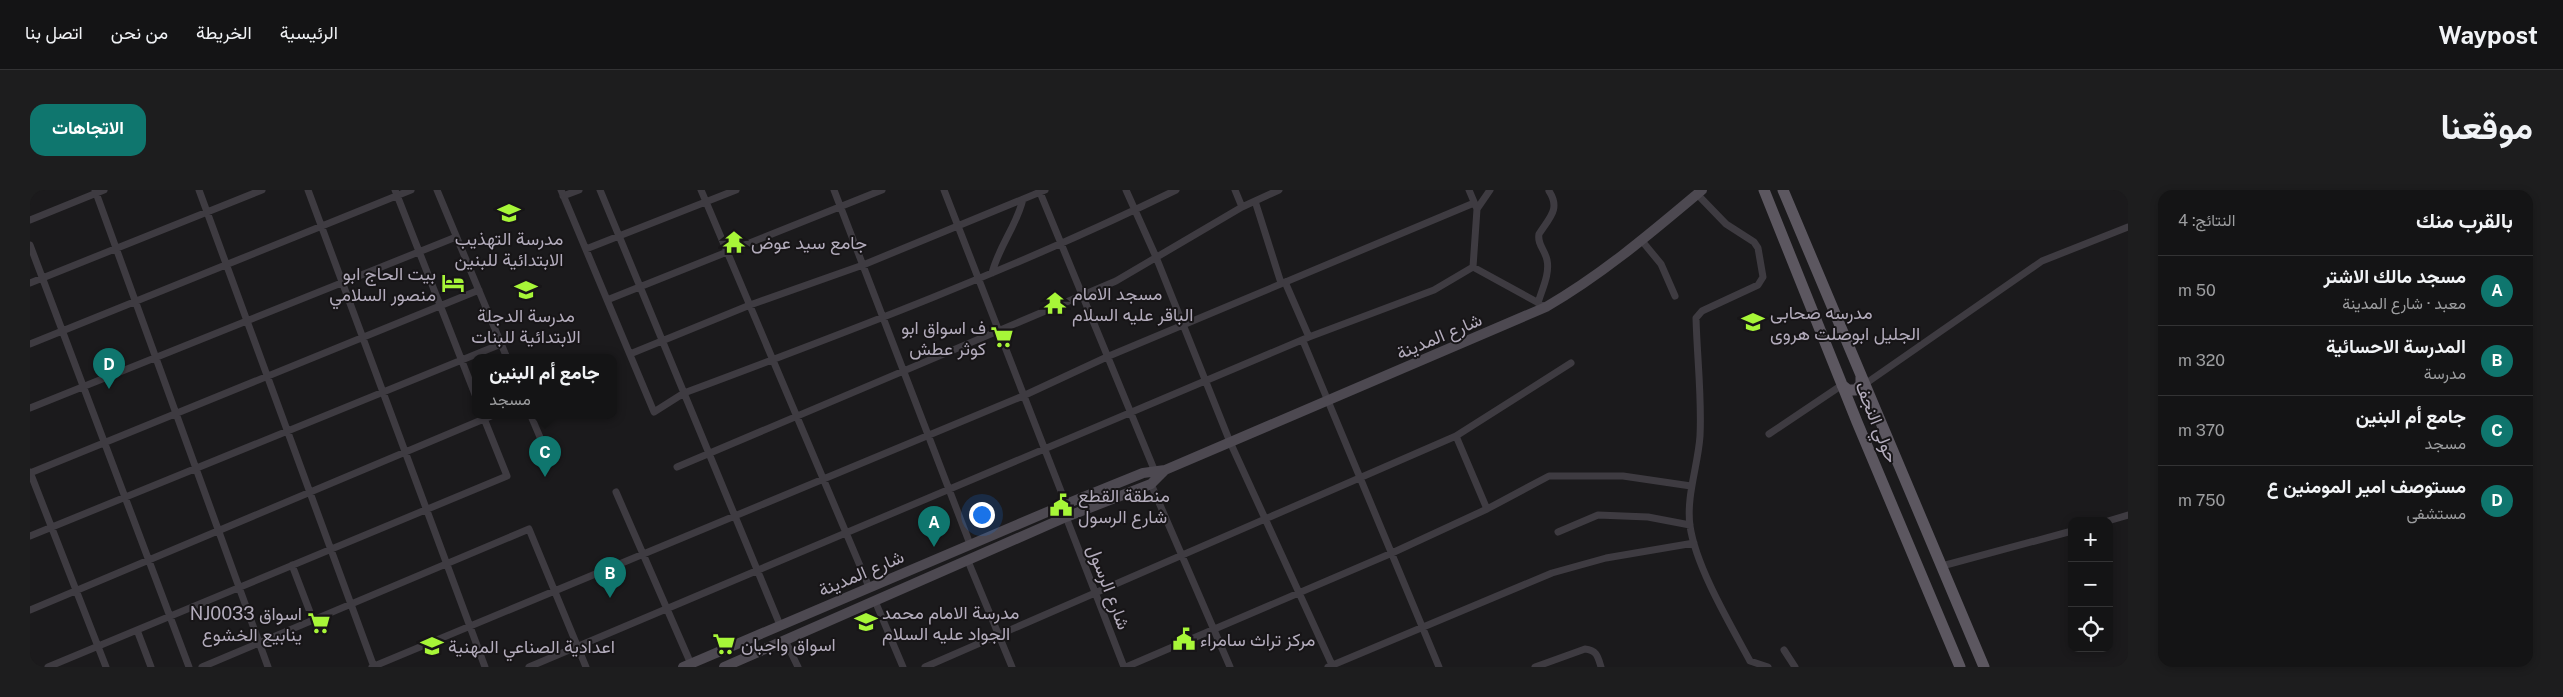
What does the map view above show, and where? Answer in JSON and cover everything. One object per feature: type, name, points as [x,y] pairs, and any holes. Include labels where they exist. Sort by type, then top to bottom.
[{"type":"main road","name":"حولي النجف","points":[[1764,190],[1842,385],[1960,667]]},
{"type":"main road","points":[[1783,190],[1984,667]]},
{"type":"main road","name":"شارع المدينة","points":[[724,667],[968,561],[1230,442],[1328,401],[1572,292],[1642,241],[1700,192]]},
{"type":"main road","points":[[1842,385],[1848,390],[1856,390],[1863,381]]},
{"type":"main road","points":[[1855,415],[1855,407],[1860,402],[1868,401],[1874,406]]},
{"type":"main road","name":"شارع المدينة","points":[[687,665],[970,544],[1143,473],[1158,476]]},
{"type":"street","points":[[30,220],[104,190]]},
{"type":"street","points":[[199,190],[373,667],[1023,396],[1109,356],[1283,282],[1475,206],[1490,190]]},
{"type":"street","points":[[30,283],[262,190]]},
{"type":"street","points":[[308,190],[485,667]]},
{"type":"street","points":[[30,344],[321,226],[396,193],[411,190]]},
{"type":"street","points":[[437,190],[505,354]]},
{"type":"street","points":[[579,190],[562,193],[654,412],[684,393],[978,279],[1061,244],[1176,190]]},
{"type":"street","points":[[600,190],[780,626]]},
{"type":"street","points":[[701,190],[869,587]]},
{"type":"street","points":[[586,249],[736,190]]},
{"type":"street","points":[[834,190],[970,544]]},
{"type":"street","points":[[607,300],[882,190]]},
{"type":"street","points":[[944,190],[1066,504]]},
{"type":"street","points":[[1126,190],[1184,324],[1230,442],[1331,666],[1552,573],[1606,558],[1694,543]]},
{"type":"street","points":[[1235,190],[1242,207]]},
{"type":"street","points":[[677,467],[1116,281],[1242,207],[1278,190]]},
{"type":"street","points":[[1469,190],[1475,206],[1474,267]]},
{"type":"street","points":[[630,354],[750,305],[862,265],[1041,191],[1061,244],[1158,476],[1181,556],[1230,667]]},
{"type":"street","points":[[1474,267],[1542,305],[1548,268],[1547,258],[1538,239],[1538,234],[1555,208],[1555,200],[1550,191]]},
{"type":"street","points":[[96,192],[268,667]]},
{"type":"street","points":[[1700,192],[1726,224],[1754,242],[1758,248],[1762,277],[1758,285],[1702,311],[1696,318],[1700,436],[1691,486],[1690,525],[1694,543],[1719,605],[1750,660],[1768,667]]},
{"type":"street","points":[[396,193],[472,387]]},
{"type":"street","points":[[992,273],[996,258],[1018,218],[1023,198]]},
{"type":"street","points":[[1255,201],[1328,401],[1439,667]]},
{"type":"street","points":[[1863,381],[2042,261],[2128,227]]},
{"type":"street","points":[[30,408],[456,237]]},
{"type":"street","points":[[1642,241],[1661,264],[1675,296]]},
{"type":"street","points":[[30,245],[189,667]]},
{"type":"street","points":[[529,667],[1206,380],[1434,290],[1474,267]]},
{"type":"street","points":[[106,667],[30,472],[479,290]]},
{"type":"street","points":[[477,354],[501,344]]},
{"type":"street","points":[[30,536],[472,356]]},
{"type":"street","points":[[925,667],[999,633],[1456,436],[1571,363]]},
{"type":"street","points":[[1768,434],[1842,385]]},
{"type":"street","points":[[30,610],[481,419]]},
{"type":"street","points":[[48,667],[507,476],[487,419]]},
{"type":"street","points":[[532,419],[548,456]]},
{"type":"street","points":[[1456,436],[1487,510]]},
{"type":"street","points":[[1125,667],[1392,553],[1487,510],[1549,476],[1624,476],[1691,486]]},
{"type":"street","points":[[616,492],[667,607],[687,665]]},
{"type":"street","points":[[1558,532],[1598,515],[1648,517],[1690,525]]},
{"type":"street","points":[[2113,520],[2128,515]]},
{"type":"street","name":"شارع الرسول","points":[[1066,517],[1125,667]]},
{"type":"street","points":[[202,667],[529,529],[586,667]]},
{"type":"street","points":[[1942,566],[2068,532]]},
{"type":"street","points":[[968,561],[1012,667]]},
{"type":"street","points":[[292,566],[312,620]]},
{"type":"street","points":[[875,601],[903,667]]},
{"type":"street","points":[[137,630],[151,667]]},
{"type":"street","points":[[785,640],[798,667]]},
{"type":"street","points":[[1536,667],[1585,649],[1592,649],[1597,654],[1602,667]]},
{"type":"street","points":[[1784,650],[1795,667]]},
{"type":"place","name":"مدرسة التهذيب الابتدائية للبنين","points":[[509,213]]},
{"type":"place","name":"جامع سيد عوض","points":[[734,242]]},
{"type":"place","name":"بيت الحاج ابو منصور السلامي","points":[[453,283]]},
{"type":"place","name":"مدرسة الدجلة الابتدائية للبنات","points":[[526,290]]},
{"type":"place","name":"مسجد الامام الباقر عليه السلام","points":[[1055,303]]},
{"type":"place","name":"مدرسه صحابی الجلیل ابوصلت هروی","points":[[1753,322]]},
{"type":"place","name":"ف اسواق ابو كوثر عطش","points":[[1002,337]]},
{"type":"place","name":"مستوصف امير المومنين ع","points":[[109,389]]},
{"type":"place","name":"جامع أم البنين","points":[[545,477]]},
{"type":"place","name":"منطقة القطع شارع الرسول","points":[[1061,505]]},
{"type":"place","name":"مسجد مالك الاشتر","points":[[934,547]]},
{"type":"place","name":"المدرسة الاحسائية","points":[[610,598]]},
{"type":"place","name":"مدرسة الامام محمد الجواد عليه السلام","points":[[866,622]]},
{"type":"place","name":"NJ0033 اسواق ینابیع الخشوع","points":[[319,623]]},
{"type":"place","name":"مركز تراث سامراء","points":[[1184,639]]},
{"type":"place","name":"اسواق واجبان","points":[[724,644]]},
{"type":"place","name":"اعدادية الصناعي المهنية","points":[[432,646]]}]
